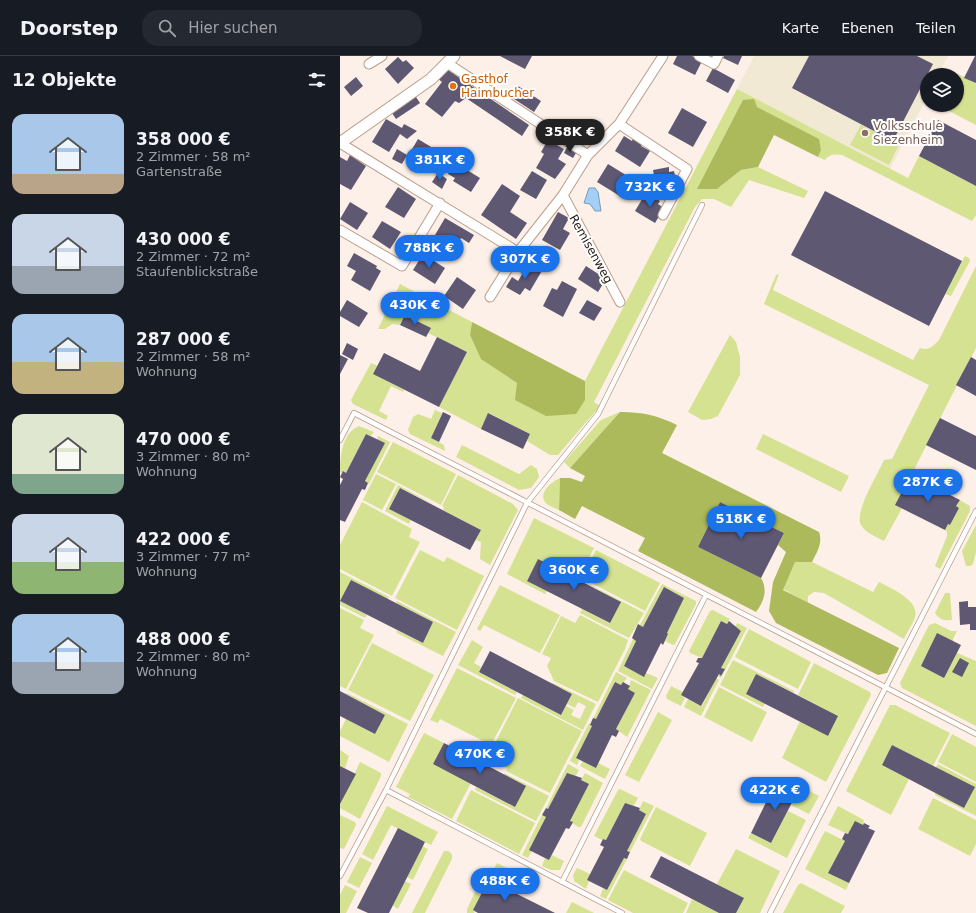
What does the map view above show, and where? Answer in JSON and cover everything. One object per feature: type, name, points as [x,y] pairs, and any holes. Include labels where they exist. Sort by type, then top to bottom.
[{"type":"street","points":[[370,64],[382,56]]},
{"type":"street","points":[[490,297],[518,252],[563,195],[588,155],[619,124],[663,56]]},
{"type":"street","points":[[700,56],[714,64],[718,56]]},
{"type":"street","points":[[518,252],[340,143],[431,79],[451,60],[588,155]]},
{"type":"street","points":[[619,124],[687,169],[663,215]]},
{"type":"street","name":"Remisenweg","points":[[563,195],[620,302]]},
{"type":"street","points":[[340,230],[402,266],[440,203]]},
{"type":"lane","points":[[340,876],[386,790],[527,503],[598,414],[702,205]]},
{"type":"lane","points":[[340,440],[354,414],[976,734]]},
{"type":"lane","points":[[770,913],[976,510]]},
{"type":"lane","points":[[562,882],[706,595]]},
{"type":"lane","points":[[386,790],[622,913]]},
{"type":"shaded area","name":"Volksschule Siezenheim","points":[[754,56],[948,56],[942,68],[920,68],[920,111],[890,169],[737,89]]},
{"type":"green space","points":[[964,77],[976,83],[976,125],[951,112],[964,112]]},
{"type":"green space","points":[[737,89],[908,178],[919,156],[976,186],[976,215],[972,221],[842,155],[832,155],[825,160],[818,157],[821,150],[818,139],[757,107],[717,189],[741,170],[758,167],[808,191],[804,198],[749,180],[731,207],[714,199],[702,199],[695,207],[594,402],[600,406],[558,455],[550,455],[527,441],[530,434],[489,413],[481,429],[439,407],[467,352],[428,333],[430,328],[405,315],[400,325],[392,324],[385,329],[378,329],[400,284],[472,322],[470,335],[481,358],[517,383],[585,400],[585,381]]},
{"type":"green space","points":[[754,99],[757,107],[819,139],[821,150],[818,157],[774,135],[758,167],[741,170],[717,189],[697,189],[743,100]]},
{"type":"green space","points":[[861,125],[899,145],[889,165],[850,145]]},
{"type":"green space","points":[[965,256],[969,258],[970,261],[951,296],[945,294]]},
{"type":"green space","points":[[976,266],[976,348],[896,505],[902,508],[884,541],[868,533],[863,528],[860,519],[861,511],[884,460],[892,459],[929,385],[764,304],[776,275],[779,274],[773,290],[913,360],[920,348],[930,348],[939,340]]},
{"type":"green space","points":[[472,322],[585,381],[585,400],[576,414],[546,416],[515,400],[517,383],[481,359],[470,335]]},
{"type":"green space","points":[[730,335],[736,342],[740,357],[740,375],[718,416],[711,419],[702,420],[688,412]]},
{"type":"green space","points":[[371,363],[378,366],[374,374],[404,390],[403,392],[391,386],[379,411],[388,416],[386,420],[353,404],[351,400]]},
{"type":"green space","points":[[435,410],[442,413],[431,438],[444,445],[445,451],[410,434],[408,430],[413,417],[418,414],[431,419]]},
{"type":"green space","points":[[620,412],[570,468],[564,462],[601,420]]},
{"type":"green space","points":[[620,412],[649,415],[677,425],[662,453],[819,532],[820,544],[812,562],[795,562],[783,590],[899,648],[887,673],[878,675],[776,623],[769,611],[773,582],[786,552],[778,545],[784,533],[720,502],[698,547],[761,578],[765,591],[763,600],[756,612],[638,551],[645,538],[582,506],[575,519],[559,510],[560,478],[570,478],[582,482],[585,476],[570,468]]},
{"type":"green space","points":[[359,426],[374,432],[371,436],[366,434],[346,473],[343,471],[342,473],[340,472],[340,466],[343,446],[353,429]]},
{"type":"green space","points":[[763,434],[849,476],[841,492],[756,449]]},
{"type":"green space","points":[[378,436],[390,442],[369,484],[365,481],[384,444],[377,439]]},
{"type":"green space","points":[[393,442],[456,474],[441,505],[377,472]]},
{"type":"green space","points":[[462,445],[519,474],[531,465],[537,469],[539,477],[531,488],[519,490],[456,457]]},
{"type":"green space","points":[[376,474],[396,484],[382,510],[363,500]]},
{"type":"green space","points":[[458,475],[513,504],[518,510],[490,565],[480,559],[481,542],[476,540],[481,530],[443,510],[444,507],[442,506]]},
{"type":"green space","points":[[560,478],[559,510],[545,502],[543,494],[550,484]]},
{"type":"green space","points":[[398,485],[437,506],[400,488],[389,509],[411,520],[409,524],[385,511]]},
{"type":"green space","points":[[960,500],[970,506],[970,511],[940,569],[935,566],[947,536],[947,532],[945,530],[948,524],[950,525],[959,508],[956,506]]},
{"type":"green space","points":[[362,502],[412,529],[409,537],[420,542],[392,596],[340,569],[340,545]]},
{"type":"green space","points":[[534,518],[594,548],[579,577],[570,572],[568,575],[538,560],[527,580],[547,591],[545,594],[507,574]]},
{"type":"green space","points":[[976,525],[976,552],[973,564],[966,566],[962,551]]},
{"type":"green space","points":[[420,550],[444,562],[447,557],[484,576],[457,630],[395,598]]},
{"type":"green space","points":[[596,550],[660,583],[645,611],[584,579],[586,576],[583,575]]},
{"type":"green space","points":[[795,562],[812,562],[873,592],[879,582],[903,595],[913,605],[915,611],[914,620],[904,639],[824,593],[814,592],[808,596],[808,603],[783,589]]},
{"type":"green space","points":[[340,572],[389,597],[388,599],[340,601]]},
{"type":"green space","points":[[583,581],[644,613],[629,638],[580,613],[582,609],[609,623],[620,602]]},
{"type":"green space","points":[[662,584],[696,601],[696,604],[675,644],[673,645],[665,641],[668,635],[667,633],[684,598],[664,587],[643,627],[640,625]]},
{"type":"green space","points":[[500,585],[560,615],[540,653],[484,625],[480,631],[477,629]]},
{"type":"green space","points":[[945,593],[950,593],[952,620],[942,620],[935,613]]},
{"type":"green space","points":[[340,601],[367,615],[365,618],[340,605]]},
{"type":"green space","points":[[397,601],[456,632],[443,656],[397,633],[396,630],[423,643],[433,622],[396,603]]},
{"type":"green space","points":[[340,608],[364,620],[360,628],[374,635],[346,689],[340,686]]},
{"type":"green space","points":[[713,610],[730,619],[727,624],[721,621],[702,658],[690,653],[689,651],[710,611]]},
{"type":"green space","points":[[580,615],[628,640],[625,649],[598,702],[554,681],[547,666],[551,658],[542,654],[561,616],[575,623]]},
{"type":"green space","points":[[737,623],[747,628],[721,678],[718,676],[719,674],[721,675],[724,669],[721,668],[741,631],[735,627]]},
{"type":"green space","points":[[935,623],[951,631],[957,631],[953,639],[955,652],[976,661],[976,726],[902,688],[900,683],[929,625]]},
{"type":"green space","points":[[749,629],[811,662],[798,689],[735,657]]},
{"type":"green space","points":[[633,639],[636,641],[624,666],[644,676],[646,673],[658,678],[652,689],[618,671]]},
{"type":"green space","points":[[472,640],[483,647],[474,663],[481,667],[479,672],[517,692],[515,695],[458,665]]},
{"type":"green space","points":[[372,643],[434,675],[410,721],[348,690]]},
{"type":"green space","points":[[733,660],[794,691],[794,693],[756,674],[746,694],[765,703],[763,707],[720,685]]},
{"type":"green space","points":[[814,663],[870,692],[871,695],[826,782],[782,758],[800,721],[828,736],[838,716],[798,695]]},
{"type":"green space","points":[[457,668],[516,698],[491,745],[440,719],[438,723],[430,720]]},
{"type":"green space","points":[[616,672],[627,678],[621,685],[615,682],[596,719],[593,719]]},
{"type":"green space","points":[[716,678],[719,680],[701,716],[684,707],[688,699],[702,706]]},
{"type":"green space","points":[[631,680],[651,690],[627,737],[616,729],[635,693],[628,689]]},
{"type":"green space","points":[[553,683],[596,704],[583,730],[521,698],[523,695],[561,715],[566,706],[574,710],[571,715],[580,719],[586,706],[578,702],[575,708],[567,704],[572,694],[552,684]]},
{"type":"green space","points":[[671,686],[683,692],[681,695],[685,698],[681,706],[667,699],[666,696]]},
{"type":"green space","points":[[719,687],[767,712],[752,742],[704,717]]},
{"type":"green space","points":[[347,693],[408,724],[389,762],[340,736],[340,731],[346,719],[375,734],[385,715],[346,694]]},
{"type":"green space","points":[[518,698],[582,731],[550,793],[506,771],[507,768],[501,765],[505,759],[502,758],[505,753],[493,747]]},
{"type":"green space","points":[[890,705],[895,705],[950,733],[933,766],[892,745],[882,765],[909,779],[891,815],[846,791]]},
{"type":"green space","points":[[658,712],[672,720],[639,782],[625,775]]},
{"type":"green space","points":[[589,723],[592,726],[576,758],[579,760],[577,765],[570,761]]},
{"type":"green space","points":[[424,733],[444,743],[433,764],[471,783],[452,819],[408,797],[410,794],[396,787]]},
{"type":"green space","points":[[952,734],[976,747],[976,782],[938,762]]},
{"type":"green space","points":[[340,750],[349,756],[345,768],[340,766]]},
{"type":"green space","points":[[583,761],[596,768],[598,763],[610,769],[605,779],[580,766]]},
{"type":"green space","points":[[360,762],[381,773],[381,776],[360,819],[340,808],[340,804]]},
{"type":"green space","points":[[568,764],[579,770],[575,777],[567,773],[548,809],[546,808]]},
{"type":"green space","points":[[938,764],[976,784],[976,816],[935,795],[936,767]]},
{"type":"green space","points":[[504,773],[549,796],[536,821],[475,790],[476,787],[515,807]]},
{"type":"green space","points":[[585,773],[603,783],[581,827],[578,827],[570,821],[588,784],[581,780]]},
{"type":"green space","points":[[794,783],[819,796],[809,814],[791,805],[798,791],[792,788]]},
{"type":"green space","points":[[620,789],[638,798],[633,807],[625,803],[606,840],[602,840],[594,836],[618,790]]},
{"type":"green space","points":[[471,790],[535,823],[519,854],[456,821]]},
{"type":"green space","points":[[933,798],[976,820],[976,844],[970,856],[918,829]]},
{"type":"green space","points":[[643,801],[654,806],[630,852],[627,851],[646,814],[639,810]]},
{"type":"green space","points":[[387,806],[438,832],[431,845],[391,825],[373,860],[362,854]]},
{"type":"green space","points":[[838,806],[864,820],[863,825],[848,834],[828,825]]},
{"type":"green space","points":[[656,807],[707,833],[690,866],[641,841],[640,839]]},
{"type":"green space","points":[[788,811],[806,820],[787,858],[748,838],[751,833],[771,843]]},
{"type":"green space","points":[[340,815],[355,822],[356,825],[344,849],[340,848]]},
{"type":"green space","points":[[542,815],[546,817],[529,850],[532,851],[528,858],[522,855]]},
{"type":"green space","points":[[825,831],[845,841],[829,872],[849,883],[846,890],[805,869]]},
{"type":"green space","points":[[422,846],[428,849],[413,880],[407,877]]},
{"type":"green space","points":[[736,849],[780,871],[760,913],[736,913],[743,898],[717,884]]},
{"type":"green space","points":[[444,851],[448,851],[452,854],[452,859],[425,913],[412,913]]},
{"type":"green space","points":[[552,855],[564,861],[560,870],[551,870],[542,866],[545,858],[549,860]]},
{"type":"green space","points":[[360,857],[372,863],[359,888],[347,882]]},
{"type":"green space","points":[[624,858],[627,859],[606,899],[600,896],[603,889],[607,890]]},
{"type":"green space","points":[[497,863],[507,868],[499,885],[489,879]]},
{"type":"green space","points":[[577,868],[590,874],[587,880],[589,881],[586,889],[574,881],[573,875]]},
{"type":"green space","points":[[624,870],[688,903],[683,913],[633,913],[608,900]]},
{"type":"green space","points":[[405,881],[411,884],[398,909],[392,905]]},
{"type":"green space","points":[[801,883],[845,906],[841,913],[783,913],[798,885]]},
{"type":"green space","points":[[345,885],[357,891],[346,913],[340,913],[340,895]]},
{"type":"green space","points":[[475,892],[481,895],[473,910],[475,911],[474,913],[467,913],[467,909]]},
{"type":"green space","points":[[692,899],[719,913],[686,913]]},
{"type":"green space","points":[[572,902],[594,913],[566,913]]},
{"type":"water","points":[[589,188],[595,188],[598,192],[601,211],[595,211],[590,204],[584,203]]},
{"type":"building","points":[[500,56],[532,56],[525,69]]},
{"type":"building","points":[[677,56],[692,56],[702,61],[695,75],[673,64]]},
{"type":"building","points":[[724,56],[742,56],[738,65],[723,58]]},
{"type":"building","points":[[809,56],[917,56],[933,64],[931,68],[920,68],[920,89],[893,141],[792,88]]},
{"type":"building","points":[[975,56],[976,56],[976,83],[964,78]]},
{"type":"building","points":[[398,57],[403,62],[406,60],[414,68],[398,84],[385,69]]},
{"type":"building","points":[[445,68],[529,125],[522,136],[466,98],[459,103],[455,101],[442,117],[425,104],[442,82],[437,78]]},
{"type":"building","points":[[713,68],[735,80],[728,93],[706,81]]},
{"type":"building","points":[[356,77],[363,86],[351,96],[344,87]]},
{"type":"building","points":[[518,86],[541,101],[534,112],[511,97]]},
{"type":"building","points":[[414,94],[420,103],[396,119],[390,110]]},
{"type":"building","points":[[682,108],[707,122],[693,147],[668,133]]},
{"type":"building","points":[[386,119],[402,128],[404,124],[417,131],[407,139],[400,134],[389,152],[372,142]]},
{"type":"building","points":[[938,120],[976,140],[976,186],[919,156]]},
{"type":"building","points":[[624,136],[632,141],[633,138],[643,143],[641,146],[650,151],[640,167],[615,151]]},
{"type":"building","points":[[418,139],[446,156],[436,172],[408,156]]},
{"type":"building","points":[[548,140],[564,149],[558,159],[566,164],[555,179],[536,168],[544,154],[541,152]]},
{"type":"building","points":[[567,147],[576,153],[573,158],[564,153]]},
{"type":"building","points":[[397,149],[407,155],[402,164],[392,159]]},
{"type":"building","points":[[350,155],[366,166],[351,190],[340,184],[340,157],[347,161]]},
{"type":"building","points":[[459,157],[470,165],[467,170],[480,178],[471,192],[453,181],[455,178],[448,174]]},
{"type":"building","points":[[608,164],[634,180],[623,198],[597,182]]},
{"type":"building","points":[[669,167],[669,172],[674,171],[676,182],[671,183],[672,191],[657,193],[653,170]]},
{"type":"building","points":[[532,171],[547,180],[536,199],[520,190]]},
{"type":"building","points":[[438,173],[447,179],[442,189],[432,182]]},
{"type":"building","points":[[502,184],[520,196],[510,212],[527,223],[516,239],[481,215]]},
{"type":"building","points":[[398,187],[416,199],[404,218],[385,207]]},
{"type":"building","points":[[825,191],[962,261],[929,326],[791,255]]},
{"type":"building","points":[[650,195],[660,201],[658,204],[664,208],[655,223],[635,211],[644,196],[648,198]]},
{"type":"building","points":[[350,202],[368,213],[357,230],[340,219]]},
{"type":"building","points":[[558,212],[569,218],[563,229],[570,233],[560,250],[542,240]]},
{"type":"building","points":[[445,218],[474,235],[469,243],[461,238],[456,247],[435,235]]},
{"type":"building","points":[[382,221],[401,232],[390,249],[372,237]]},
{"type":"building","points":[[354,253],[377,266],[376,268],[381,271],[370,291],[351,280],[356,271],[347,266]]},
{"type":"building","points":[[423,254],[445,268],[435,284],[413,270]]},
{"type":"building","points":[[533,264],[543,269],[530,291],[525,288],[520,295],[506,287],[512,277],[518,281],[527,266],[531,268]]},
{"type":"building","points":[[586,266],[606,279],[598,292],[578,279]]},
{"type":"building","points":[[457,277],[476,290],[463,309],[444,296]]},
{"type":"building","points":[[562,281],[577,289],[563,317],[543,306],[552,288],[557,290]]},
{"type":"building","points":[[347,300],[368,313],[359,327],[340,316],[340,312]]},
{"type":"building","points":[[587,300],[602,308],[594,321],[579,313]]},
{"type":"building","points":[[405,315],[431,328],[426,337],[400,325]]},
{"type":"building","points":[[437,337],[467,352],[439,407],[373,374],[384,353],[420,371]]},
{"type":"building","points":[[347,343],[358,349],[353,360],[342,354]]},
{"type":"building","points":[[340,355],[348,359],[340,374]]},
{"type":"building","points":[[971,357],[976,360],[976,396],[956,385]]},
{"type":"building","points":[[443,412],[451,416],[439,442],[431,438]]},
{"type":"building","points":[[488,413],[530,434],[523,449],[481,429]]},
{"type":"building","points":[[940,418],[976,436],[976,470],[926,445]]},
{"type":"building","points":[[366,434],[385,443],[365,481],[368,483],[365,490],[362,489],[345,522],[340,520],[340,485],[343,479],[340,477],[343,471],[346,473]]},
{"type":"building","points":[[911,475],[960,500],[956,506],[959,508],[950,525],[948,524],[945,530],[895,505]]},
{"type":"building","points":[[400,488],[481,530],[470,550],[389,509]]},
{"type":"building","points":[[720,502],[784,533],[761,578],[698,547]]},
{"type":"building","points":[[538,559],[621,602],[610,623],[527,581]]},
{"type":"building","points":[[351,580],[433,622],[423,643],[340,601]]},
{"type":"building","points":[[664,587],[684,598],[667,633],[668,634],[663,645],[661,643],[644,677],[624,666],[636,641],[632,638],[638,624],[643,627]]},
{"type":"building","points":[[968,601],[968,607],[976,607],[976,630],[970,630],[970,624],[960,625],[959,602]]},
{"type":"building","points":[[721,621],[727,624],[729,621],[741,631],[721,668],[725,669],[721,676],[719,674],[701,706],[681,695],[699,663],[696,662],[698,658],[702,658]]},
{"type":"building","points":[[937,633],[961,645],[944,678],[921,666]]},
{"type":"building","points":[[490,651],[572,694],[561,715],[479,672]]},
{"type":"building","points":[[960,658],[969,663],[962,677],[952,672]]},
{"type":"building","points":[[756,674],[838,716],[828,736],[746,694]]},
{"type":"building","points":[[615,682],[621,685],[623,682],[630,686],[628,689],[635,693],[616,729],[619,731],[616,737],[612,735],[596,768],[576,758],[592,726],[590,725],[593,718],[596,719]]},
{"type":"building","points":[[340,691],[385,715],[375,734],[340,716]]},
{"type":"building","points":[[444,743],[526,786],[515,807],[433,764]]},
{"type":"building","points":[[892,745],[975,787],[964,808],[882,765]]},
{"type":"building","points":[[340,766],[356,774],[340,804]]},
{"type":"building","points":[[567,773],[582,778],[581,780],[589,784],[570,821],[573,822],[572,824],[569,829],[566,828],[549,860],[529,850],[546,817],[542,815],[546,808],[548,809]]},
{"type":"building","points":[[777,780],[784,783],[786,780],[794,784],[792,788],[798,791],[771,843],[751,833]]},
{"type":"building","points":[[625,803],[640,808],[639,810],[646,814],[627,851],[630,852],[627,859],[624,858],[607,890],[587,880],[604,847],[600,845],[603,839],[606,840]]},
{"type":"building","points":[[855,821],[863,825],[864,823],[870,826],[868,828],[875,831],[849,883],[828,873],[845,841],[842,839],[845,833],[848,834]]},
{"type":"building","points":[[398,828],[425,842],[389,913],[368,913],[357,908]]},
{"type":"building","points":[[661,856],[744,898],[736,913],[719,913],[650,877]]},
{"type":"building","points":[[489,879],[555,913],[478,913],[473,910]]},
{"type":"place","name":"Gasthof Haimbucher","points":[[453,86]]},
{"type":"place","name":"Volksschule Siezenheim","points":[[865,133]]}]
